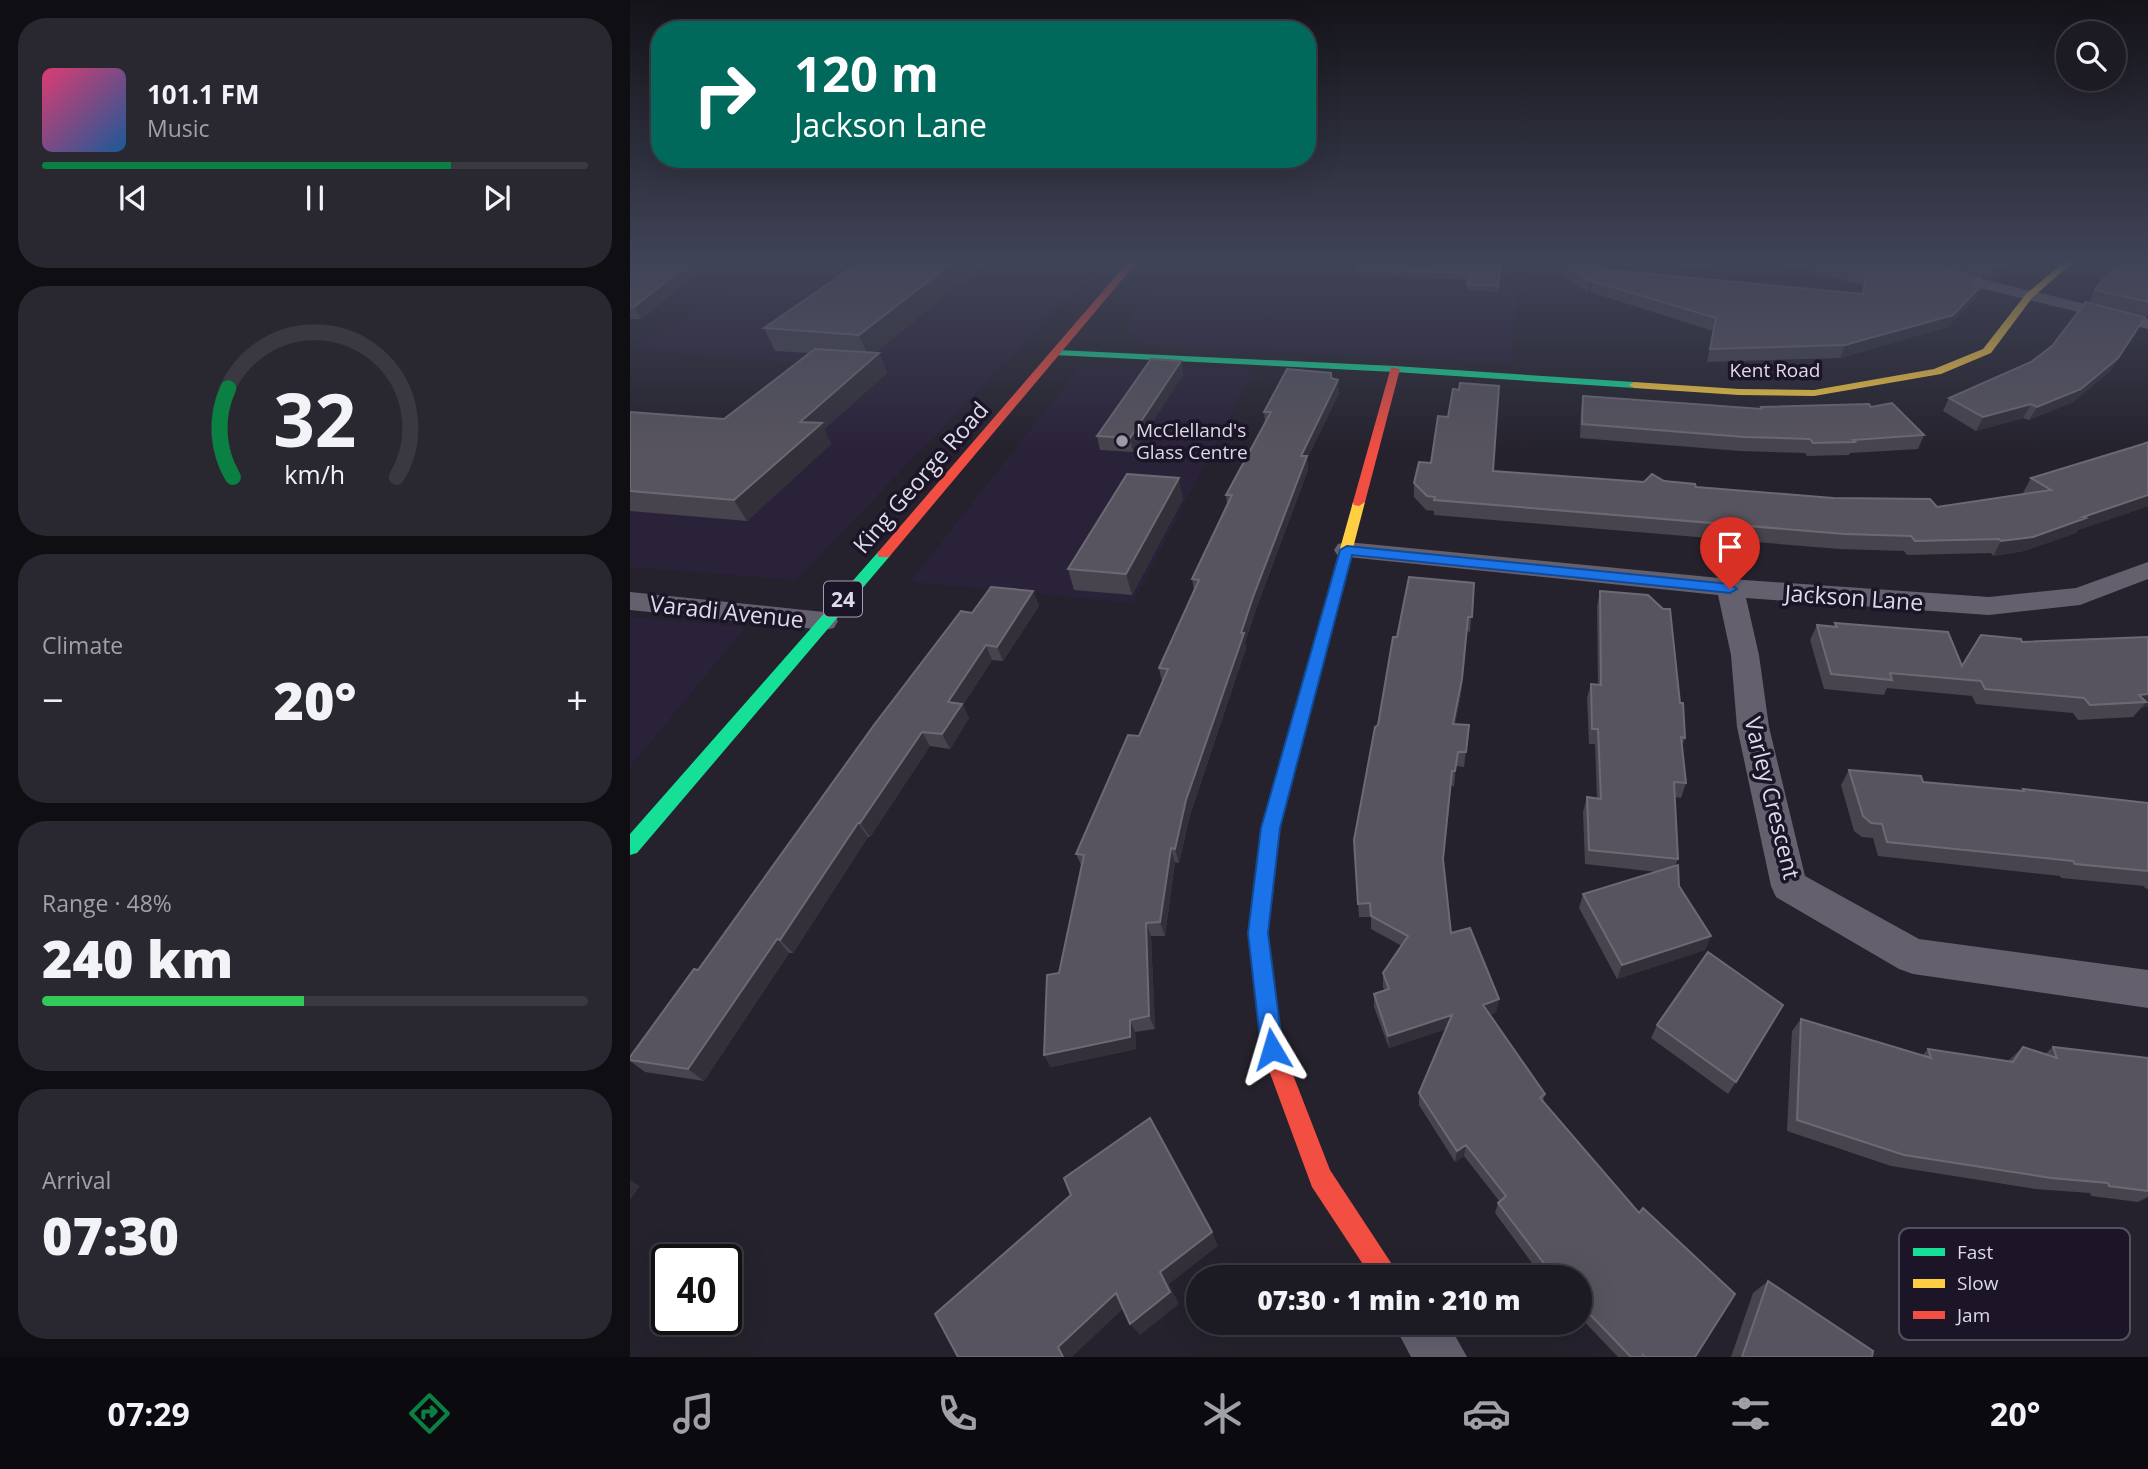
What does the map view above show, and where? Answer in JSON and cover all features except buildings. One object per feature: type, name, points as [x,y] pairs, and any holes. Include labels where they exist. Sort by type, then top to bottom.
[{"type":"street","name":"King George Road","points":[[630,847],[1081,325]]},
{"type":"street","name":"Kent Road","points":[[1058,353],[1395,369],[1739,392],[1814,393],[1937,372],[1987,351],[2007,325]]},
{"type":"street","points":[[1379,1265],[1321,1178],[1272,1049],[1258,933],[1271,828],[1395,369]]},
{"type":"street","name":"Jackson Lane","points":[[1347,550],[1730,589],[1989,606],[2080,596],[2148,570]]},
{"type":"street","name":"Varley Crescent","points":[[1730,589],[1745,655],[1753,727],[1789,886],[1913,956],[2148,989]]},
{"type":"street","name":"Varadi Avenue","points":[[630,601],[824,621]]},
{"type":"shaded area","points":[[668,325],[1041,325],[796,580],[630,567],[630,509],[814,364],[631,349]]},
{"type":"shaded area","points":[[1515,325],[1512,363],[1146,345],[1122,327]]},
{"type":"shaded area","points":[[1080,367],[1255,369],[1133,603],[910,582]]},
{"type":"shaded area","points":[[630,617],[746,627],[630,767]]},
{"type":"traffic: fast","points":[[1058,353],[1395,369],[1634,385]]},
{"type":"traffic: fast","points":[[630,847],[884,554]]},
{"type":"traffic: slow","points":[[1634,385],[1739,392],[1814,393],[1937,372],[1987,351],[2007,325]]},
{"type":"traffic: slow","points":[[1263,894],[1271,828],[1359,502]]},
{"type":"traffic: jam","points":[[884,554],[1079,325]]},
{"type":"traffic: jam","points":[[1359,502],[1395,369]]},
{"type":"traffic: jam","points":[[1263,894],[1258,933],[1272,1049],[1321,1178],[1379,1265]]},
{"type":"place","name":"McClelland's Glass Centre","points":[[1122,441]]},
{"type":"route","points":[[1272,1049],[1258,933],[1271,828],[1347,550],[1730,589]]}]
